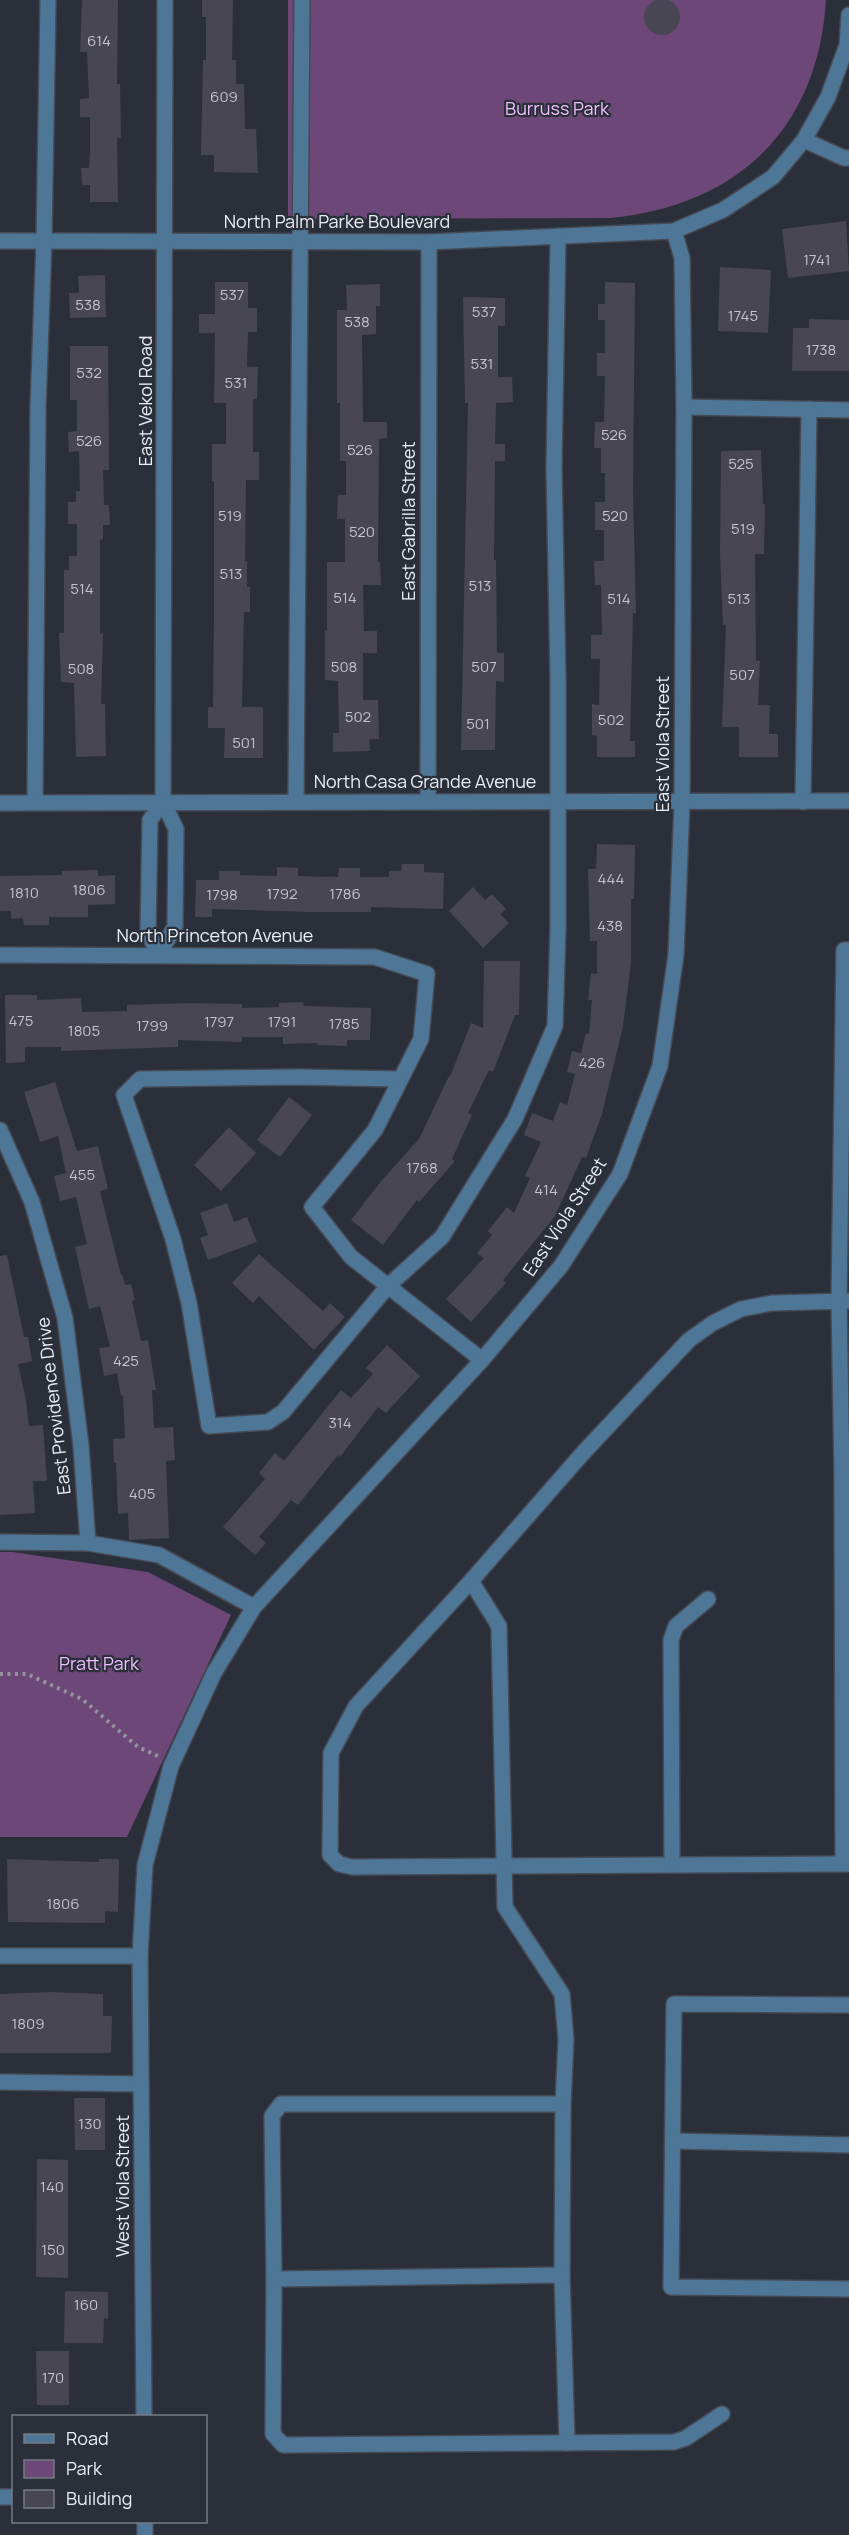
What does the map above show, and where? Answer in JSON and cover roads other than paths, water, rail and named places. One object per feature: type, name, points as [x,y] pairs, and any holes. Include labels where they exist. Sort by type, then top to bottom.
[{"type":"street","points":[[35,802],[38,407],[44,241],[48,0]]},
{"type":"street","name":"East Vekol Road","points":[[159,955],[175,927],[176,829],[163,802],[165,0]]},
{"type":"street","points":[[296,801],[302,0]]},
{"type":"street","points":[[674,231],[723,210],[773,177],[804,140],[828,97],[847,45],[849,24]]},
{"type":"street","points":[[804,140],[844,158],[849,158]]},
{"type":"street","name":"North Palm Parke Boulevard","points":[[0,241],[429,242],[674,231]]},
{"type":"street","name":"East Viola Street","points":[[140,1956],[145,1864],[173,1761],[214,1673],[254,1607],[482,1360],[561,1266],[620,1174],[660,1066],[676,955],[682,803],[684,407],[681,258],[674,231]]},
{"type":"street","points":[[482,1360],[388,1286],[351,1257],[312,1207],[375,1130],[400,1079],[298,1077],[140,1079],[124,1095],[173,1239],[189,1303],[209,1426],[268,1422],[283,1412],[388,1286],[442,1237],[515,1119],[555,1026],[558,802],[554,467],[558,236]]},
{"type":"street","name":"East Gabrilla Street","points":[[428,801],[429,242]]},
{"type":"street","points":[[684,407],[849,410]]},
{"type":"street","points":[[803,802],[809,409]]},
{"type":"street","name":"North Casa Grande Avenue","points":[[0,802],[682,803],[849,801]]},
{"type":"street","name":"East Vekol Road","points":[[159,955],[148,932],[150,820],[163,802]]},
{"type":"street","points":[[844,1301],[772,1303],[741,1309],[713,1323],[689,1340],[583,1453],[471,1581],[356,1706],[331,1753],[330,1855],[339,1864],[352,1867],[846,1864],[842,1474],[844,1301],[844,950],[849,950]]},
{"type":"street","name":"North Princeton Avenue","points":[[0,955],[375,957],[427,974],[421,1039],[400,1079]]},
{"type":"street","name":"East Providence Drive","points":[[0,1130],[32,1202],[65,1318],[81,1446],[88,1544]]},
{"type":"street","points":[[0,1542],[88,1544],[159,1556],[254,1607]]},
{"type":"street","points":[[471,1581],[499,1626],[505,1907],[561,1994],[566,2039],[563,2104],[562,2275],[567,2443]]},
{"type":"street","points":[[672,1864],[671,1640],[676,1626],[708,1599]]},
{"type":"street","points":[[0,1956],[140,1956]]},
{"type":"street","name":"West Viola Street","points":[[140,1956],[144,2415]]},
{"type":"street","points":[[849,2005],[674,2004],[671,2287],[849,2289]]},
{"type":"street","points":[[0,2082],[141,2084]]},
{"type":"street","points":[[563,2104],[281,2104],[272,2116],[273,2434],[283,2445],[674,2442],[686,2438],[722,2414]]},
{"type":"street","points":[[673,2141],[849,2145]]},
{"type":"street","points":[[274,2279],[562,2275]]},
{"type":"park label","name":"Burruss Park","points":[[557,109]]},
{"type":"park label","name":"Pratt Park","points":[[99,1664]]}]
